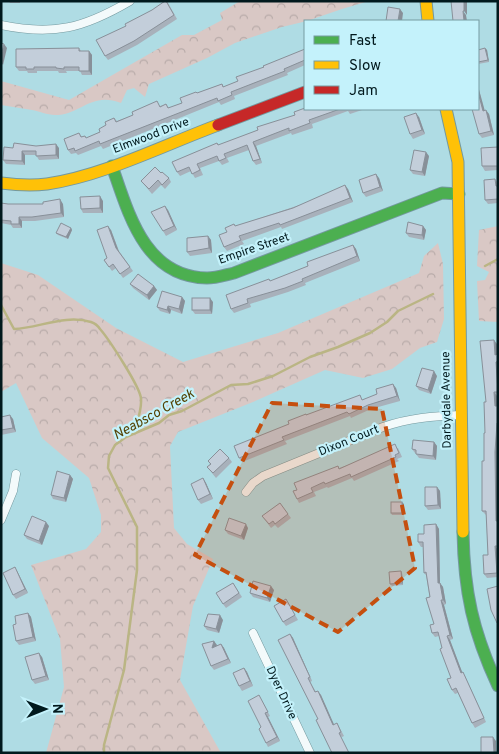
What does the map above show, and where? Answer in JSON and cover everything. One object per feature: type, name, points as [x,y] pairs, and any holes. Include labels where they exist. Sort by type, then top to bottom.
[{"type":"street","points":[[1,25],[41,31],[71,27],[98,19],[130,1]]},
{"type":"street","points":[[426,1],[428,20]]},
{"type":"street","name":"Elmwood Drive","points":[[1,183],[24,186],[57,183],[112,166],[304,92]]},
{"type":"street","name":"Darbydale Avenue","points":[[446,110],[455,146],[459,194],[462,541],[466,592],[476,635],[498,686]]},
{"type":"street","name":"Empire Street","points":[[112,166],[145,246],[154,258],[175,272],[197,278],[234,273],[442,193],[459,194]]},
{"type":"street","name":"Dixon Court","points":[[246,492],[263,476],[383,427],[420,417],[461,416]]},
{"type":"street","points":[[1,520],[13,491],[16,474]]},
{"type":"street","name":"Dyer Drive","points":[[253,633],[310,753]]},
{"type":"highlighted area","points":[[272,403],[382,409],[415,568],[338,632],[195,555]]},
{"type":"green space","points":[[240,1],[369,1],[235,43],[149,84],[145,97],[134,88],[127,90],[121,103],[102,100],[64,114],[55,115],[1,105],[1,81],[69,100],[182,35],[194,35],[222,20],[220,13]]},
{"type":"green space","points":[[498,226],[498,322],[479,321],[477,281],[485,280],[489,272],[477,266],[479,230]]},
{"type":"green space","points":[[438,243],[443,264],[444,319],[437,342],[420,348],[392,369],[363,378],[325,370],[253,402],[178,432],[170,446],[174,528],[187,544],[213,559],[193,606],[180,680],[221,753],[46,753],[64,687],[60,639],[31,565],[86,549],[101,532],[101,515],[89,478],[42,438],[16,383],[1,392],[1,263],[38,275],[116,328],[183,362],[278,333],[419,273],[424,256]]},
{"type":"building","points":[[165,1],[174,15],[134,41],[105,56],[96,40],[126,26],[125,24]]},
{"type":"building","points":[[451,1],[464,1],[464,20],[453,20]]},
{"type":"building","points":[[388,7],[400,9],[398,20],[386,20]]},
{"type":"building","points":[[1,43],[4,44],[1,56]]},
{"type":"building","points":[[79,48],[79,51],[89,51],[89,71],[79,71],[79,67],[64,67],[64,69],[34,67],[34,69],[26,69],[26,67],[16,67],[16,49]]},
{"type":"building","points":[[485,48],[488,60],[479,62],[479,50]]},
{"type":"building","points":[[304,49],[304,60],[284,69],[285,71],[231,92],[232,95],[218,101],[217,98],[100,144],[99,141],[75,151],[74,148],[68,150],[64,139],[79,133],[81,137],[85,136],[86,138],[100,132],[99,129],[106,125],[105,122],[114,118],[116,122],[133,115],[132,112],[157,101],[160,107],[166,104],[168,108],[182,103],[180,98],[222,84],[223,87],[238,81],[236,77]]},
{"type":"building","points":[[479,96],[483,111],[486,110],[491,131],[479,134],[472,110],[479,110]]},
{"type":"building","points":[[304,108],[304,110],[337,110],[309,120],[310,123],[289,131],[289,128],[253,142],[260,159],[253,161],[247,145],[224,154],[226,158],[219,161],[217,156],[197,164],[200,170],[192,174],[189,167],[177,172],[172,162],[217,143],[218,145],[258,130],[257,127],[295,115],[294,112]]},
{"type":"building","points":[[416,113],[422,130],[410,134],[404,117]]},
{"type":"building","points":[[14,143],[36,146],[56,144],[56,155],[36,156],[36,151],[22,151],[22,161],[3,160],[4,147],[13,148]]},
{"type":"building","points":[[498,147],[498,166],[482,166],[481,148]]},
{"type":"building","points":[[414,150],[426,152],[422,172],[410,170]]},
{"type":"building","points":[[155,167],[169,178],[162,185],[158,180],[149,189],[141,181]]},
{"type":"building","points":[[376,174],[380,187],[363,193],[359,180]]},
{"type":"building","points":[[495,179],[496,186],[498,186],[498,199],[485,200],[484,180]]},
{"type":"building","points":[[345,185],[350,198],[280,225],[279,223],[239,236],[241,240],[224,247],[219,235],[227,232],[225,228],[293,208]]},
{"type":"building","points":[[100,196],[100,208],[81,209],[80,197]]},
{"type":"building","points":[[60,199],[61,213],[19,217],[19,224],[11,224],[11,221],[1,220],[1,203],[43,204],[43,202]]},
{"type":"building","points":[[165,206],[174,226],[163,231],[151,212]]},
{"type":"building","points":[[408,222],[423,226],[422,235],[406,233]]},
{"type":"building","points":[[61,223],[71,228],[66,237],[56,233]]},
{"type":"building","points":[[108,226],[116,248],[130,267],[120,274],[113,264],[109,267],[104,260],[107,258],[97,230]]},
{"type":"building","points":[[208,236],[209,248],[187,252],[187,238]]},
{"type":"building","points":[[353,245],[357,256],[302,279],[303,281],[247,299],[248,303],[231,309],[226,295],[269,279],[270,281],[308,266],[307,262]]},
{"type":"building","points":[[138,274],[154,286],[147,295],[130,284]]},
{"type":"building","points":[[162,291],[182,297],[179,309],[168,306],[167,310],[157,307]]},
{"type":"building","points":[[192,298],[210,298],[210,310],[192,310]]},
{"type":"building","points":[[494,340],[495,355],[498,354],[498,361],[496,362],[498,392],[494,392],[495,406],[498,406],[495,452],[496,521],[498,521],[498,546],[495,546],[497,573],[484,574],[483,555],[488,555],[486,511],[482,511],[482,461],[484,461],[485,433],[484,402],[486,402],[480,341]]},
{"type":"building","points":[[422,368],[434,371],[428,390],[416,386]]},
{"type":"building","points":[[393,384],[397,396],[368,405],[349,414],[347,412],[282,437],[284,440],[239,458],[234,446],[289,424],[288,421],[360,395],[362,400],[377,394],[376,389]]},
{"type":"building","points":[[10,415],[13,428],[1,430],[1,417]]},
{"type":"building","points":[[413,440],[434,442],[433,456],[416,454],[416,450],[412,449]]},
{"type":"building","points":[[395,444],[399,453],[395,455],[396,457],[351,477],[350,474],[325,484],[324,482],[311,488],[313,492],[297,499],[293,491],[297,490],[294,483],[338,466],[339,469]]},
{"type":"building","points":[[220,449],[229,458],[213,473],[207,467],[211,464],[208,461]]},
{"type":"building","points":[[57,471],[70,475],[64,498],[51,495]]},
{"type":"building","points":[[203,478],[210,494],[198,500],[191,484]]},
{"type":"building","points":[[425,487],[437,487],[438,505],[425,506]]},
{"type":"building","points":[[391,502],[402,502],[402,513],[391,513]]},
{"type":"building","points":[[280,503],[288,514],[275,524],[273,521],[269,524],[262,516]]},
{"type":"building","points":[[32,516],[46,522],[39,541],[24,535]]},
{"type":"building","points":[[229,518],[246,524],[241,536],[225,530]]},
{"type":"building","points":[[436,524],[438,583],[440,583],[443,600],[441,600],[450,635],[447,636],[461,673],[463,672],[484,718],[472,723],[456,688],[452,690],[447,679],[451,678],[440,649],[442,648],[438,632],[432,633],[430,625],[434,624],[426,598],[430,597],[426,572],[424,573],[423,542],[418,542],[418,534],[424,534],[424,525]]},
{"type":"building","points":[[15,567],[25,589],[13,595],[3,573]]},
{"type":"building","points":[[401,571],[402,583],[390,584],[389,572]]},
{"type":"building","points":[[253,581],[271,586],[267,598],[250,593]]},
{"type":"building","points":[[233,583],[239,593],[223,604],[216,593]]},
{"type":"building","points":[[498,586],[497,623],[491,610],[487,589]]},
{"type":"building","points":[[286,599],[295,615],[283,622],[274,606]]},
{"type":"building","points":[[28,613],[33,637],[16,641],[13,625],[16,624],[15,616]]},
{"type":"building","points":[[208,614],[220,615],[216,629],[204,626]]},
{"type":"building","points":[[290,634],[310,677],[308,678],[315,692],[318,691],[333,725],[337,723],[341,732],[339,733],[349,753],[332,753],[316,720],[318,719],[278,640]]},
{"type":"building","points":[[214,641],[212,648],[221,644],[228,659],[211,666],[202,644]]},
{"type":"building","points":[[39,653],[46,676],[32,680],[25,657]]},
{"type":"building","points":[[244,668],[250,681],[239,686],[233,673]]},
{"type":"building","points":[[259,695],[268,712],[265,713],[277,737],[266,743],[259,729],[261,727],[248,701]]},
{"type":"building","points":[[481,737],[493,737],[494,753],[481,753]]},
{"type":"waterway","name":"Neabsco Creek","points":[[485,266],[498,259]]},
{"type":"waterway","name":"Neabsco Creek","points":[[104,753],[104,745],[124,670],[137,570],[137,527],[108,468],[109,456],[115,445],[126,437],[159,423],[169,415],[182,411],[231,385],[248,384],[273,376],[310,357],[370,333],[387,322],[398,311],[433,294]]},
{"type":"waterway","points":[[1,305],[14,329],[62,320],[81,320],[95,324],[124,363],[140,393],[141,407],[134,433]]},
{"type":"traffic: fast","points":[[112,166],[133,223],[154,255],[168,267],[186,275],[207,278],[234,273],[442,193],[459,194]]},
{"type":"traffic: fast","points":[[463,532],[465,574],[476,629],[498,686]]},
{"type":"traffic: slow","points":[[426,1],[428,20]]},
{"type":"traffic: slow","points":[[446,110],[458,162],[463,532]]},
{"type":"traffic: slow","points":[[1,183],[36,185],[68,180],[133,159],[218,125]]},
{"type":"traffic: jam","points":[[218,125],[304,92]]}]
